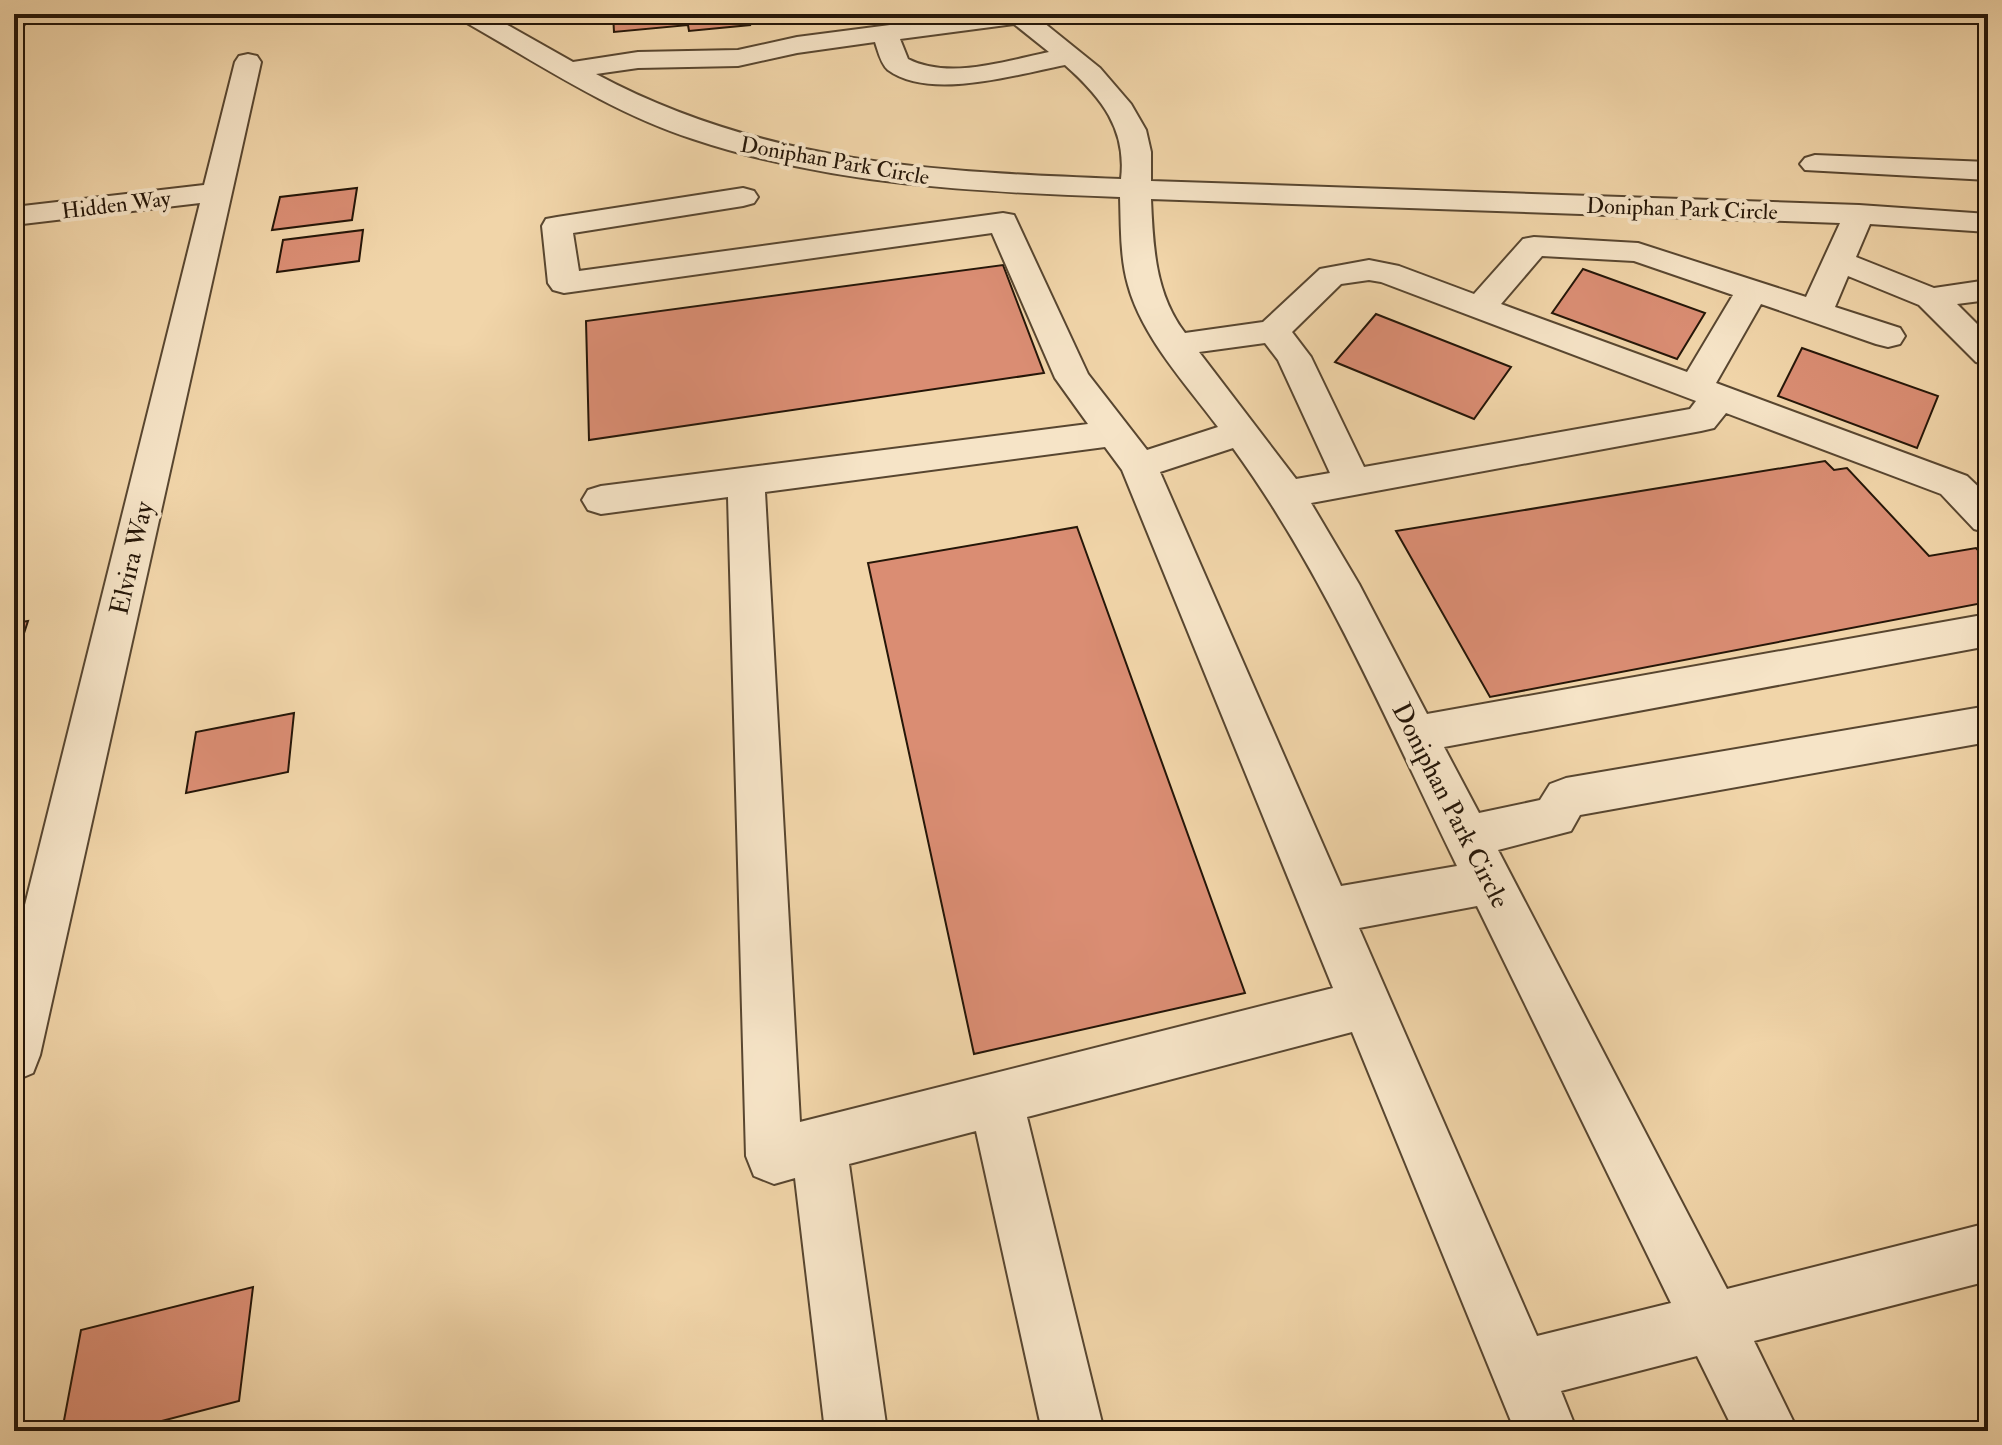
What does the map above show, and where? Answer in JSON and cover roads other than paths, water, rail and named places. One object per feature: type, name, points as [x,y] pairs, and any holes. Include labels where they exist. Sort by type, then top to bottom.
[{"type":"street","points":[[14,21],[18,14]]},
{"type":"street","name":"Doniphan Park Circle","points":[[469,14],[646,110],[721,138],[784,154],[936,179],[1013,204],[1135,189],[1859,214],[1988,223]]},
{"type":"street","points":[[573,70],[638,60],[738,58],[797,45],[1018,15]]},
{"type":"street","name":"Doniphan Park Circle","points":[[1018,15],[1105,88],[1128,120],[1137,153],[1138,253],[1144,286],[1164,329],[1287,494],[1345,595],[1767,1431]]},
{"type":"street","points":[[885,33],[896,63],[917,73],[959,75],[1067,57]]},
{"type":"street","name":"Elvira Way","points":[[14,1055],[248,62]]},
{"type":"street","points":[[784,154],[743,197],[557,226],[564,283],[754,257],[1013,204],[1072,378],[1127,450],[1327,911],[1546,1431]]},
{"type":"street","points":[[1815,164],[1988,171]]},
{"type":"street","points":[[1887,167],[1918,217]]},
{"type":"street","name":"Hidden Way","points":[[14,216],[217,192]]},
{"type":"street","points":[[743,197],[754,257]]},
{"type":"street","points":[[1520,202],[1534,246]]},
{"type":"street","points":[[1816,312],[1859,214]]},
{"type":"street","points":[[1534,246],[1638,252],[1888,336]]},
{"type":"street","points":[[1479,308],[1534,246]]},
{"type":"street","points":[[1838,261],[1931,298],[1988,354]]},
{"type":"street","points":[[1177,345],[1273,331],[1331,276],[1369,270],[1388,273],[1954,485],[1988,519]]},
{"type":"street","points":[[1931,298],[1988,290]]},
{"type":"street","points":[[1287,494],[1701,419],[1707,393],[1752,291]]},
{"type":"street","points":[[1273,331],[1294,357],[1353,483]]},
{"type":"street","points":[[601,500],[746,481],[1127,450],[1242,432]]},
{"type":"street","points":[[746,481],[774,1156],[1366,1004]]},
{"type":"street","points":[[1416,734],[1988,630]]},
{"type":"street","points":[[1466,836],[1555,817],[1566,798],[1988,724]]},
{"type":"street","points":[[1327,911],[1490,882]]},
{"type":"street","points":[[996,1099],[1073,1431]]},
{"type":"street","points":[[818,1144],[856,1431]]},
{"type":"street","points":[[1521,1371],[1713,1325],[1988,1252]]}]
